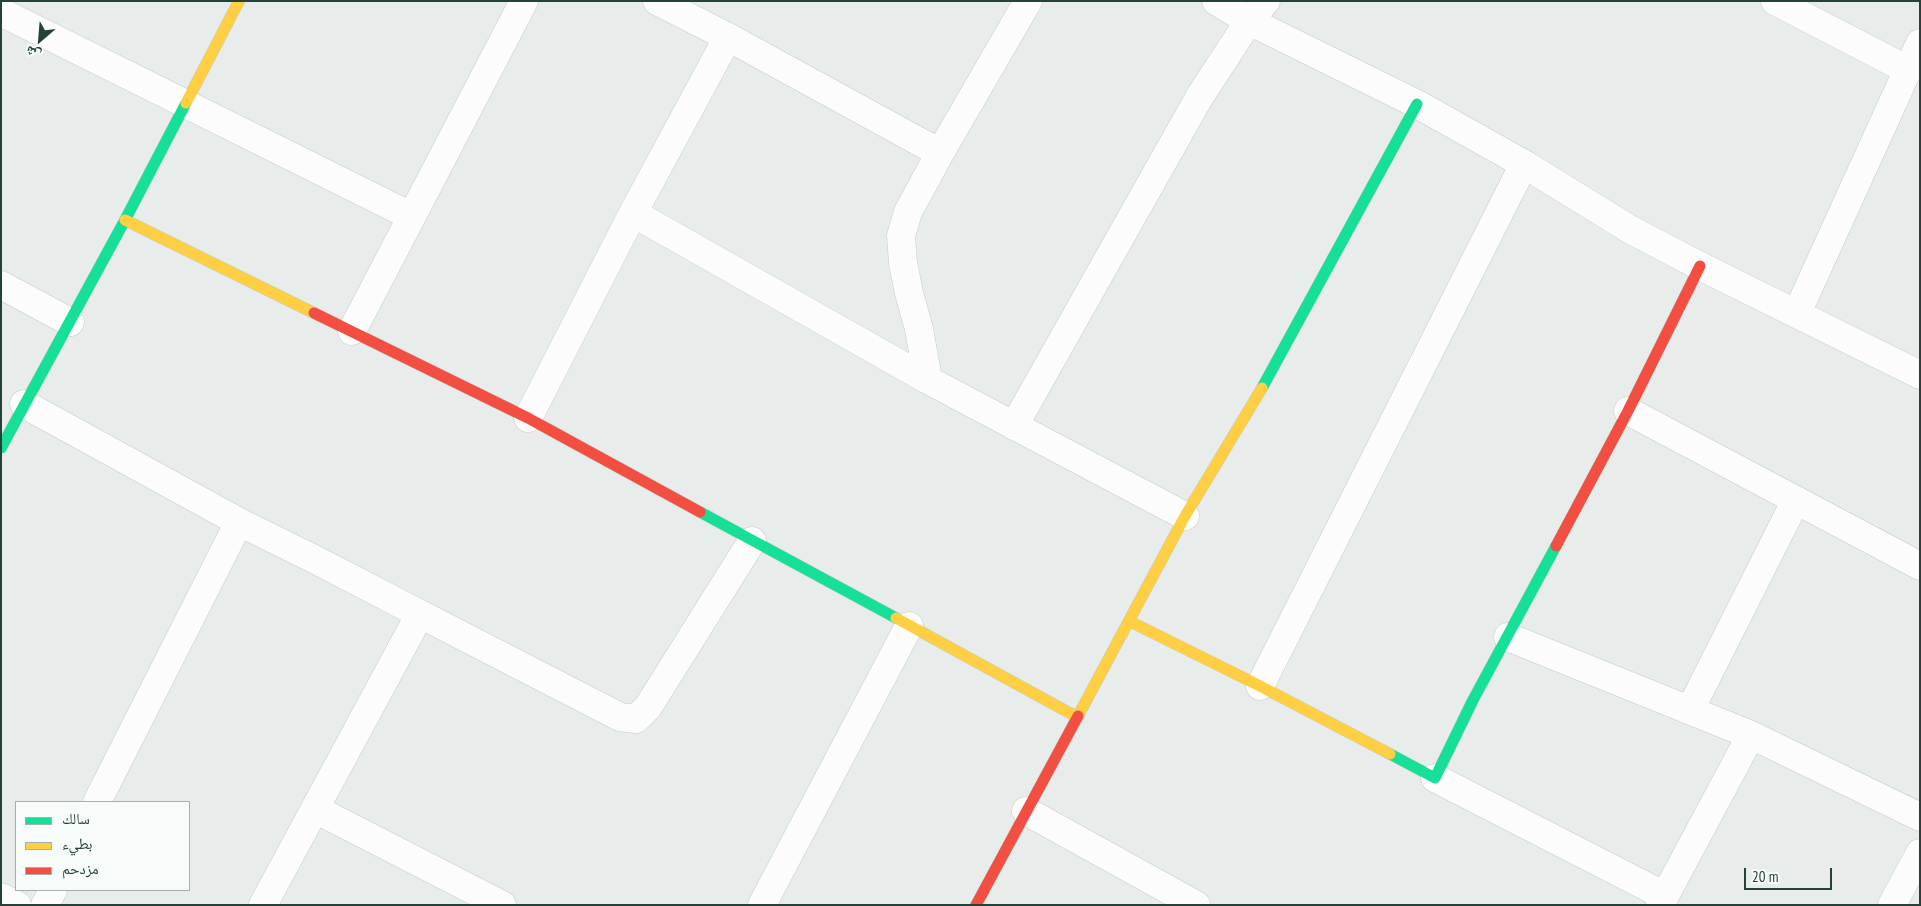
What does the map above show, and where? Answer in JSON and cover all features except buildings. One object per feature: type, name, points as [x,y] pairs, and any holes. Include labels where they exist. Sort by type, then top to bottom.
[{"type":"main road","points":[[1,448],[125,220],[239,1]]},
{"type":"main road","points":[[976,905],[1185,516],[1266,382],[1417,104]]},
{"type":"main road","points":[[125,220],[528,418],[1077,717]]},
{"type":"main road","points":[[1130,620],[1435,778],[1473,700],[1628,411],[1700,266]]},
{"type":"street","points":[[352,331],[524,1]]},
{"type":"street","points":[[658,1],[728,37],[940,153]]},
{"type":"street","points":[[928,380],[919,329],[907,286],[901,236],[908,212],[1028,1]]},
{"type":"street","points":[[1216,1],[1257,11],[1524,164],[1631,230],[1920,375]]},
{"type":"street","points":[[1775,1],[1908,70]]},
{"type":"street","points":[[1014,426],[1200,96],[1257,11]]},
{"type":"street","points":[[1,12],[411,216]]},
{"type":"street","points":[[528,418],[728,37]]},
{"type":"street","points":[[1797,313],[1920,43]]},
{"type":"street","points":[[1260,686],[1524,164]]},
{"type":"street","points":[[634,213],[928,380],[1185,516]]},
{"type":"street","points":[[1,285],[70,322]]},
{"type":"street","points":[[24,404],[239,522],[314,558],[620,717],[636,719],[648,707],[752,541]]},
{"type":"street","points":[[1628,411],[1920,566]]},
{"type":"street","points":[[1690,710],[1796,500]]},
{"type":"street","points":[[98,801],[239,522]]},
{"type":"street","points":[[264,905],[420,614]]},
{"type":"street","points":[[762,905],[909,626]]},
{"type":"street","points":[[1508,637],[1750,735],[1920,817]]},
{"type":"street","points":[[1435,778],[1662,901],[1750,735]]},
{"type":"street","points":[[315,809],[502,905]]},
{"type":"street","points":[[1026,811],[1196,905]]},
{"type":"street","points":[[1892,905],[1920,853]]},
{"type":"street","points":[[45,905],[52,891]]},
{"type":"street","points":[[1,897],[17,905]]},
{"type":"traffic: fast","points":[[1,448],[125,220],[186,103]]},
{"type":"traffic: fast","points":[[1262,388],[1417,104]]},
{"type":"traffic: fast","points":[[700,512],[896,618]]},
{"type":"traffic: fast","points":[[1390,754],[1435,778],[1473,700],[1556,546]]},
{"type":"traffic: slow","points":[[186,103],[239,1]]},
{"type":"traffic: slow","points":[[125,220],[314,313]]},
{"type":"traffic: slow","points":[[1078,716],[1185,516],[1262,388]]},
{"type":"traffic: slow","points":[[896,618],[1077,717]]},
{"type":"traffic: slow","points":[[1129,621],[1260,686],[1390,754]]},
{"type":"traffic: jam","points":[[1556,546],[1628,411],[1700,266]]},
{"type":"traffic: jam","points":[[314,313],[528,418],[700,512]]},
{"type":"traffic: jam","points":[[976,905],[1078,716]]}]
